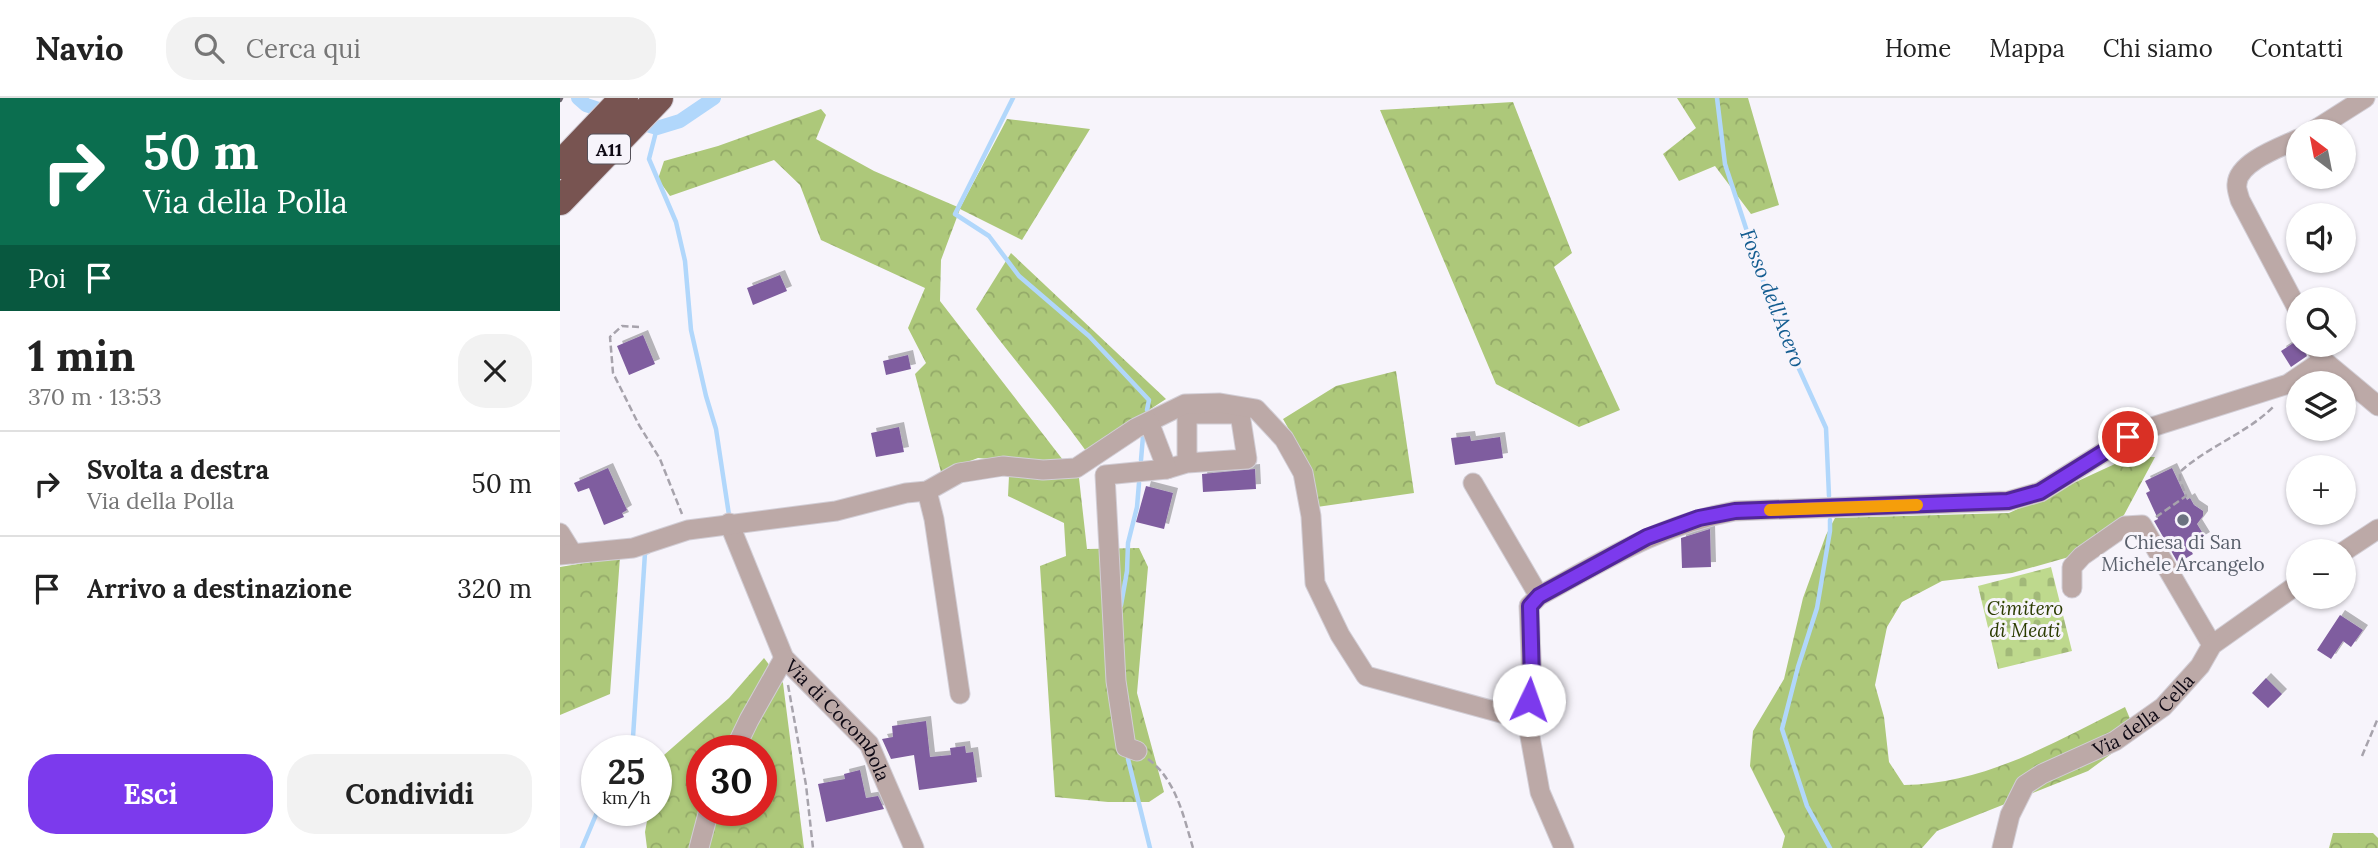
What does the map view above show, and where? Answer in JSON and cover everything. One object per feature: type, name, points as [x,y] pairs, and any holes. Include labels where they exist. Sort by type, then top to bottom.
[{"type":"highway","name":"A11","points":[[560,165],[624,98]]},
{"type":"highway","name":"A11","points":[[560,201],[659,98]]},
{"type":"street","points":[[2332,119],[2365,98]]},
{"type":"street","points":[[2286,145],[2252,162],[2241,171],[2236,183],[2241,200],[2286,287]]},
{"type":"street","points":[[2301,371],[2314,357]]},
{"type":"street","points":[[2323,357],[2378,406]]},
{"type":"street","points":[[1564,848],[1539,792],[1527,720],[1532,681],[1530,606],[1539,596],[1647,537],[1699,518],[1735,511],[2008,501],[2040,492],[2128,437],[2286,385]]},
{"type":"street","points":[[560,533],[566,555],[633,548],[688,530],[836,511],[906,493],[927,491],[959,473],[970,471],[1003,466],[1043,470],[1076,468],[1136,428],[1185,404],[1220,402],[1256,409],[1284,439],[1303,473],[1311,516],[1315,583],[1340,635],[1366,676],[1527,720]]},
{"type":"street","points":[[1149,422],[1167,470]]},
{"type":"street","points":[[1137,751],[1126,747],[1116,681],[1105,475],[1167,470],[1187,463]]},
{"type":"street","points":[[1473,483],[1539,596]]},
{"type":"street","points":[[927,491],[934,519],[960,694]]},
{"type":"street","name":"Via di Cocombola","points":[[729,523],[784,658],[869,744],[914,848]]},
{"type":"street","points":[[2072,588],[2072,567],[2082,556],[2126,526],[2143,525],[2211,645]]},
{"type":"street","points":[[2356,543],[2378,529]]},
{"type":"street","name":"Via della Cella","points":[[2002,848],[2010,815],[2025,785],[2042,774],[2115,741],[2162,707],[2200,666],[2211,645],[2286,592]]},
{"type":"street","points":[[742,735],[784,658]]},
{"type":"street","points":[[699,848],[705,826]]},
{"type":"path","points":[[639,327],[622,326],[610,337],[613,373],[639,425],[660,459],[688,530]]},
{"type":"path","points":[[2143,525],[2186,496],[2180,472],[2194,460],[2260,420],[2276,404],[2286,387]]},
{"type":"path","points":[[784,658],[806,785],[813,848]]},
{"type":"path","points":[[2362,756],[2378,718]]},
{"type":"path","points":[[1137,751],[1157,766],[1177,797],[1194,848]]},
{"type":"green space","points":[[1677,98],[1748,98],[1779,205],[1751,214],[1715,166],[1679,181],[1663,154],[1696,128]]},
{"type":"green space","points":[[1513,102],[1572,253],[1554,267],[1620,410],[1579,427],[1496,384],[1380,110]]},
{"type":"green space","points":[[821,109],[826,115],[816,139],[874,171],[960,208],[1007,119],[1090,129],[1022,240],[960,209],[941,260],[940,301],[1063,460],[1025,462],[978,458],[941,472],[915,374],[926,363],[908,328],[925,288],[821,240],[800,185],[774,160],[670,196],[658,179],[664,161],[718,146]]},
{"type":"green space","points":[[1011,253],[1166,399],[1086,451],[976,309]]},
{"type":"green space","points":[[1396,371],[1414,493],[1317,507],[1304,456],[1283,419],[1336,386]]},
{"type":"green space","points":[[2130,457],[2155,457],[2124,515],[2076,555],[2012,573],[1942,581],[1902,602],[1887,627],[1875,685],[1884,717],[1889,762],[1904,785],[1934,783],[1991,769],[2046,747],[2125,707],[2137,735],[2088,771],[1937,831],[1922,848],[1782,848],[1785,836],[1750,766],[1753,731],[1784,679],[1803,598],[1835,518],[2009,513]]},
{"type":"green space","points":[[1009,476],[1079,478],[1087,549],[1139,548],[1148,567],[1137,693],[1164,792],[1149,802],[1108,802],[1055,797],[1040,566],[1066,556],[1064,523],[1008,496]]},
{"type":"green space","points":[[620,557],[610,694],[560,715],[560,567]]},
{"type":"green space","name":"Cimitero di Meati","points":[[2051,567],[2072,651],[1998,669],[1978,586]]},
{"type":"green space","points":[[764,658],[783,683],[804,848],[647,848],[646,826],[672,826],[672,748],[686,736],[686,826],[777,826],[777,735],[687,735],[729,698]]},
{"type":"green space","points":[[2333,833],[2373,833],[2378,838],[2378,848],[2329,848]]},
{"type":"building","points":[[780,275],[787,291],[753,305],[747,288]]},
{"type":"building","points":[[643,335],[655,364],[629,375],[617,346]]},
{"type":"building","points":[[2286,348],[2286,357],[2306,357],[2291,367],[2281,351]]},
{"type":"building","points":[[908,355],[911,369],[886,375],[883,361]]},
{"type":"building","points":[[899,427],[904,452],[876,457],[871,433]]},
{"type":"building","points":[[1470,436],[1471,441],[1500,437],[1503,458],[1455,465],[1451,438]]},
{"type":"building","points":[[608,468],[627,510],[622,513],[624,517],[604,525],[589,488],[578,492],[574,483]]},
{"type":"building","points":[[2172,468],[2187,500],[2190,498],[2194,505],[2203,511],[2197,524],[2205,537],[2188,547],[2193,554],[2178,563],[2154,521],[2158,519],[2146,493],[2150,491],[2145,481]]},
{"type":"building","points":[[1255,469],[1256,489],[1203,492],[1202,474]]},
{"type":"building","points":[[1146,486],[1173,493],[1164,529],[1136,522]]},
{"type":"building","points":[[1710,529],[1711,567],[1682,568],[1681,538]]},
{"type":"building","points":[[2340,615],[2363,630],[2351,647],[2343,641],[2331,659],[2317,650]]},
{"type":"building","points":[[2266,678],[2282,694],[2268,708],[2252,693]]},
{"type":"building","points":[[926,721],[930,757],[951,755],[950,748],[965,746],[966,753],[973,752],[977,782],[919,790],[914,755],[891,759],[882,739],[893,737],[892,726]]},
{"type":"building","points":[[860,770],[866,798],[878,796],[884,809],[826,822],[818,784],[845,779],[844,774]]},
{"type":"waterway","points":[[578,98],[586,105],[611,113]]},
{"type":"waterway","points":[[634,121],[657,128],[680,121],[714,98]]},
{"type":"waterway","points":[[1013,98],[955,214],[989,236],[1019,276],[1089,336],[1149,400],[1147,410]]},
{"type":"waterway","name":"Fosso dell'Acero","points":[[1717,98],[1725,164],[1774,314],[1826,428],[1829,496]]},
{"type":"waterway","points":[[657,128],[649,159],[676,222],[685,261],[691,330],[716,429],[729,515]]},
{"type":"waterway","points":[[1141,460],[1143,436]]},
{"type":"waterway","points":[[1121,605],[1127,571],[1128,543],[1137,507],[1139,483]]},
{"type":"waterway","name":"Fosso dell'Acero","points":[[1830,520],[1817,608],[1782,729],[1807,806],[1830,848]]},
{"type":"waterway","points":[[633,735],[645,553],[648,552]]},
{"type":"waterway","points":[[1128,759],[1150,848]]},
{"type":"waterway","points":[[582,848],[591,826]]},
{"type":"slow traffic","points":[[1770,510],[1917,505]]},
{"type":"place","name":"Chiesa di San Michele Arcangelo","points":[[2183,520]]},
{"type":"route","points":[[1529,700],[1532,681],[1530,606],[1539,596],[1647,537],[1699,518],[1735,511],[2008,501],[2040,492],[2128,437]]}]
